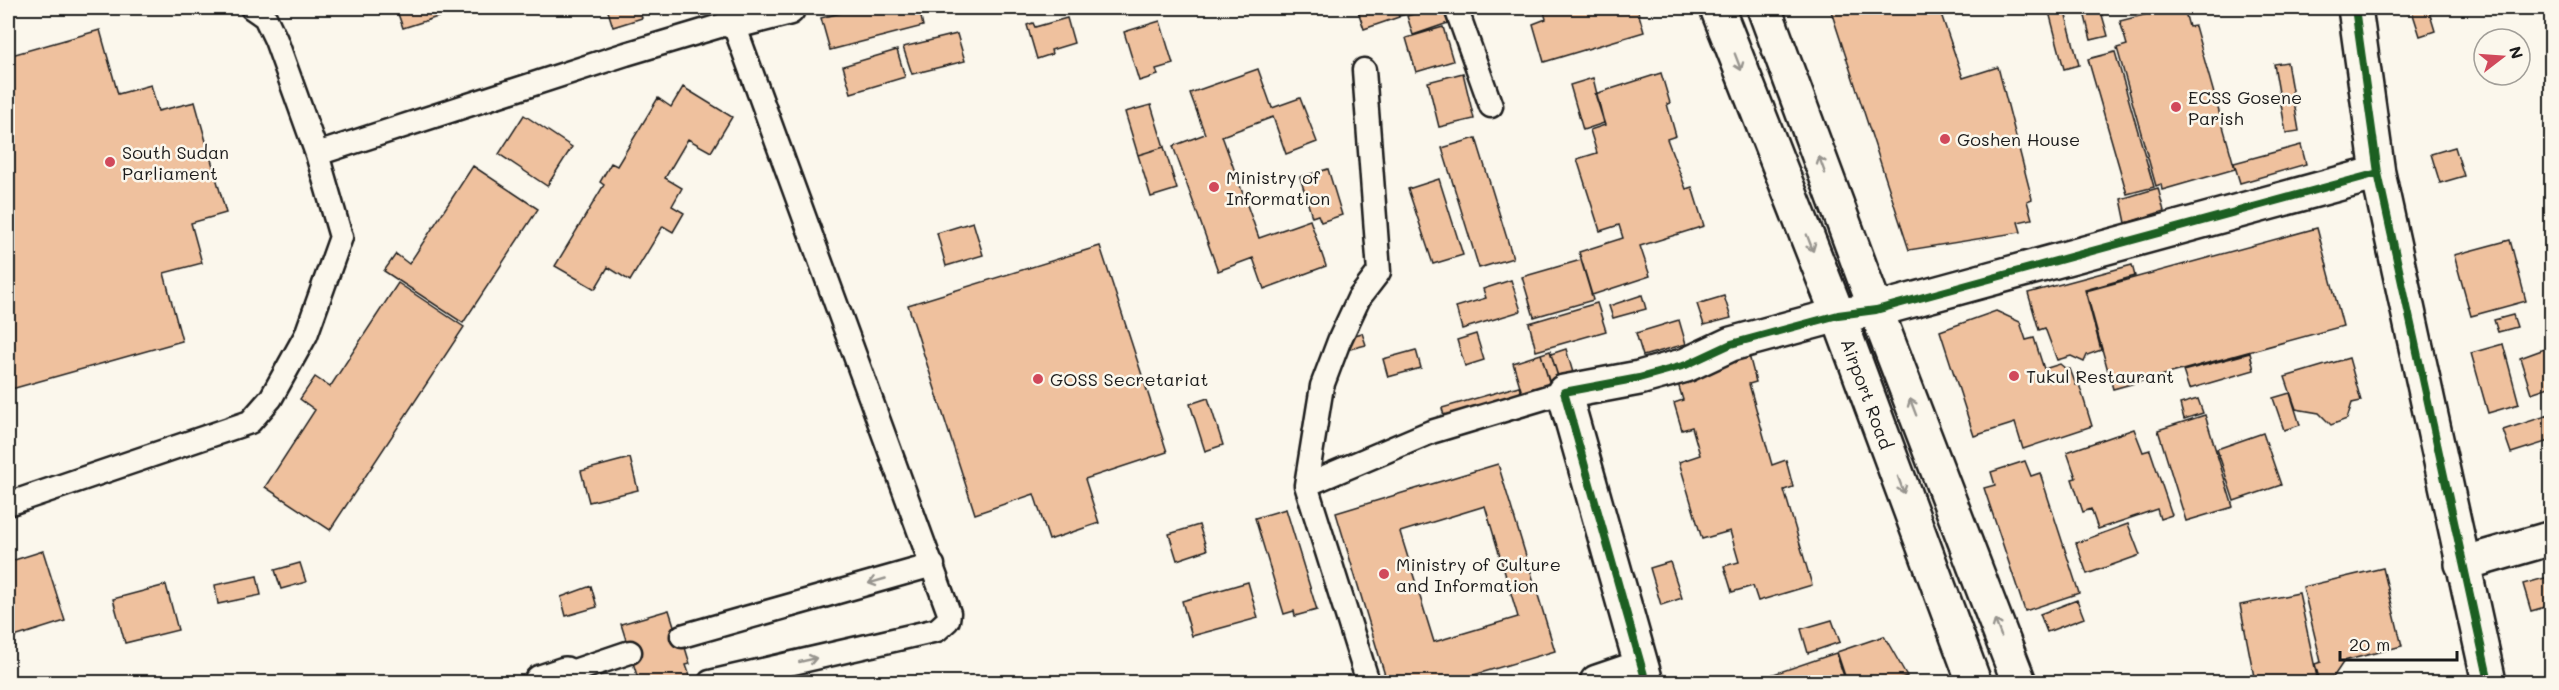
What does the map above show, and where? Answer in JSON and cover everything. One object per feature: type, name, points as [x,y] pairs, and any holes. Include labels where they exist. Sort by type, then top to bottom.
[{"type":"street","points":[[733,22],[788,8]]},
{"type":"street","name":"Airport Road","points":[[1717,8],[1838,315],[1974,682]]},
{"type":"street","name":"Airport Road","points":[[1764,8],[1876,310],[2019,682]]},
{"type":"street","points":[[2355,8],[2378,173],[2489,682]]},
{"type":"street","points":[[1597,682],[1644,675],[1564,392],[1639,378],[1686,365],[1731,344],[1838,315],[1876,310],[2378,173]]},
{"type":"street","points":[[2462,564],[2552,538]]},
{"type":"lane","points":[[8,504],[250,422],[271,398],[306,335],[341,237],[317,154],[276,40],[265,17],[252,8]]},
{"type":"lane","points":[[1456,8],[1491,106]]},
{"type":"lane","points":[[317,154],[626,54],[733,22],[949,613],[948,621],[937,630],[710,682]]},
{"type":"lane","points":[[1364,70],[1379,272],[1359,298],[1322,386],[1306,485],[1368,682]]},
{"type":"lane","points":[[1306,485],[1431,432],[1564,392]]},
{"type":"lane","points":[[682,636],[933,565]]},
{"type":"lane","points":[[558,680],[630,652]]},
{"type":"building","points":[[396,8],[466,8],[403,28]]},
{"type":"building","points":[[607,8],[639,8],[642,18],[613,27]]},
{"type":"building","points":[[859,8],[919,8],[923,26],[830,50],[821,18]]},
{"type":"building","points":[[1357,8],[1396,8],[1399,17],[1364,29]]},
{"type":"building","points":[[1396,8],[1419,8],[1420,10],[1399,16]]},
{"type":"building","points":[[1433,8],[1442,8],[1448,23],[1413,35],[1407,16]]},
{"type":"building","points":[[1543,8],[1637,8],[1644,32],[1544,62],[1533,24],[1546,19]]},
{"type":"building","name":"Goshen House","points":[[1830,8],[1939,8],[1963,78],[1998,67],[2032,199],[2027,201],[2032,219],[2018,222],[2021,232],[1909,250]]},
{"type":"building","points":[[2048,8],[2064,8],[2079,65],[2064,69]]},
{"type":"building","points":[[2083,8],[2100,8],[2108,36],[2091,40]]},
{"type":"building","name":"ECSS Gosene Parish","points":[[2171,8],[2184,8],[2189,27],[2195,26],[2235,169],[2162,190],[2161,184],[2156,186],[2117,48],[2127,45],[2120,21]]},
{"type":"building","points":[[2411,8],[2428,8],[2435,31],[2420,36]]},
{"type":"building","points":[[1067,18],[1074,43],[1051,50],[1052,54],[1037,59],[1027,25],[1033,23],[1035,27]]},
{"type":"building","points":[[1160,21],[1173,64],[1156,69],[1158,75],[1139,81],[1124,32]]},
{"type":"building","points":[[1443,27],[1453,61],[1416,72],[1406,38]]},
{"type":"building","name":"South Sudan Parliament","points":[[100,30],[118,94],[151,85],[158,111],[195,102],[226,213],[191,223],[202,263],[164,273],[182,341],[8,390],[8,56]]},
{"type":"building","points":[[957,34],[965,61],[912,74],[903,47]]},
{"type":"building","points":[[897,50],[905,77],[851,93],[843,66]]},
{"type":"building","points":[[2115,52],[2154,187],[2127,194],[2088,59]]},
{"type":"building","points":[[2287,62],[2299,131],[2286,133],[2274,64]]},
{"type":"building","name":"Ministry of Information","points":[[1258,69],[1272,108],[1300,98],[1317,142],[1286,154],[1273,117],[1222,136],[1259,238],[1310,220],[1326,266],[1264,289],[1253,258],[1218,271],[1173,146],[1205,134],[1190,93]]},
{"type":"building","points":[[1463,73],[1474,119],[1439,127],[1428,82]]},
{"type":"building","points":[[1661,73],[1670,103],[1667,104],[1676,136],[1667,139],[1686,189],[1692,187],[1704,226],[1640,246],[1650,276],[1592,295],[1579,252],[1623,238],[1619,225],[1600,231],[1577,159],[1597,153],[1590,130],[1605,125],[1595,94]]},
{"type":"building","points":[[1593,78],[1604,123],[1583,130],[1570,85]]},
{"type":"building","points":[[683,87],[732,117],[711,152],[688,139],[665,178],[682,188],[672,206],[684,213],[673,232],[663,226],[630,281],[608,267],[595,289],[555,266],[604,185],[600,182],[611,163],[617,166],[658,98],[671,107]]},
{"type":"building","points":[[1151,105],[1164,147],[1138,155],[1125,112]]},
{"type":"building","points":[[524,115],[572,147],[547,186],[499,154]]},
{"type":"building","points":[[1476,138],[1513,258],[1479,268],[1442,148]]},
{"type":"building","points":[[2301,145],[2306,164],[2240,183],[2234,163]]},
{"type":"building","points":[[1164,147],[1177,189],[1151,197],[1138,155]]},
{"type":"building","points":[[2455,147],[2464,176],[2440,183],[2431,154]]},
{"type":"building","points":[[473,166],[538,209],[463,323],[384,271],[396,254],[409,264]]},
{"type":"building","points":[[1328,169],[1342,215],[1321,222],[1318,215],[1312,217],[1300,177]]},
{"type":"building","points":[[1439,179],[1463,255],[1433,264],[1408,189]]},
{"type":"building","points":[[2158,188],[2164,211],[2126,223],[2121,199]]},
{"type":"building","points":[[973,222],[983,255],[946,266],[937,233]]},
{"type":"building","points":[[2317,228],[2343,326],[2113,389],[2086,291]]},
{"type":"building","points":[[2510,240],[2526,301],[2471,316],[2454,255]]},
{"type":"building","name":"GOSS Secretariat","points":[[1100,246],[1167,452],[1085,479],[1099,523],[1049,540],[1034,494],[975,514],[908,305]]},
{"type":"building","points":[[1581,260],[1593,300],[1534,317],[1522,277]]},
{"type":"building","points":[[2132,265],[2135,276],[2085,290],[2101,350],[2087,355],[2084,362],[2071,356],[2057,360],[2045,328],[2039,330],[2028,293]]},
{"type":"building","points":[[1511,280],[1521,311],[1462,329],[1456,307],[1486,298],[1483,289]]},
{"type":"building","points":[[398,283],[464,327],[330,530],[265,487],[315,410],[300,399],[315,377],[330,387]]},
{"type":"building","points":[[1642,295],[1646,309],[1613,318],[1609,306]]},
{"type":"building","points":[[1724,296],[1731,318],[1704,325],[1697,304]]},
{"type":"building","points":[[1597,303],[1606,331],[1536,351],[1529,323]]},
{"type":"building","name":"Tukul Restaurant","points":[[1996,311],[2020,322],[2026,340],[2034,338],[2044,369],[2060,364],[2070,369],[2076,385],[2079,384],[2092,426],[2023,449],[2015,423],[1974,436],[1940,331]]},
{"type":"building","points":[[2513,315],[2517,327],[2498,332],[2494,320]]},
{"type":"building","points":[[1679,320],[1686,344],[1643,356],[1636,333]]},
{"type":"building","points":[[1362,333],[1366,345],[1346,350],[1342,339]]},
{"type":"building","points":[[1476,334],[1484,360],[1465,366],[1457,340]]},
{"type":"building","points":[[2503,344],[2519,404],[2488,413],[2471,353]]},
{"type":"building","points":[[2550,347],[2552,386],[2531,393],[2520,358]]},
{"type":"building","points":[[1566,349],[1576,383],[1561,387],[1551,354]]},
{"type":"building","points":[[1416,350],[1421,368],[1388,377],[1383,359]]},
{"type":"building","points":[[1550,351],[1562,389],[1552,392],[1541,354]]},
{"type":"building","points":[[2250,353],[2254,370],[2189,389],[2183,371]]},
{"type":"building","points":[[1541,354],[1550,384],[1522,393],[1513,363]]},
{"type":"building","points":[[1749,355],[1756,382],[1749,384],[1772,465],[1786,460],[1793,487],[1784,490],[1812,585],[1758,601],[1753,586],[1732,592],[1724,566],[1739,562],[1730,531],[1702,539],[1679,462],[1700,455],[1692,427],[1682,430],[1674,403],[1683,400],[1676,377]]},
{"type":"building","points":[[2349,358],[2361,401],[2352,403],[2347,419],[2331,425],[2319,413],[2296,409],[2285,377]]},
{"type":"building","points":[[1519,386],[1523,402],[1446,424],[1442,408]]},
{"type":"building","points":[[2290,393],[2300,425],[2284,430],[2273,398]]},
{"type":"building","points":[[1208,398],[1223,445],[1205,451],[1190,404]]},
{"type":"building","points":[[2198,399],[2203,413],[2184,419],[2180,404]]},
{"type":"building","points":[[2205,415],[2233,507],[2186,521],[2158,430]]},
{"type":"building","points":[[2549,415],[2552,440],[2511,453],[2503,430]]},
{"type":"building","points":[[2134,429],[2143,452],[2150,450],[2172,515],[2160,519],[2157,509],[2098,529],[2091,509],[2083,512],[2072,479],[2076,478],[2067,452]]},
{"type":"building","points":[[2263,433],[2281,485],[2234,501],[2217,449]]},
{"type":"building","points":[[630,458],[638,490],[589,502],[581,471]]},
{"type":"building","points":[[2025,461],[2031,476],[2040,473],[2079,593],[2025,611],[1984,488],[1995,485],[1991,472]]},
{"type":"building","name":"Ministry of Culture and Information","points":[[1498,464],[1555,651],[1450,682],[1387,682],[1336,513]],"holes":[[[1485,506],[1518,617],[1434,642],[1400,532]]]},
{"type":"building","points":[[1286,509],[1317,610],[1295,616],[1294,611],[1284,614],[1255,518]]},
{"type":"building","points":[[2128,524],[2140,555],[2087,574],[2076,543]]},
{"type":"building","points":[[1199,525],[1207,550],[1177,560],[1169,534]]},
{"type":"building","points":[[43,551],[65,621],[8,639],[8,562]]},
{"type":"building","points":[[1670,562],[1682,598],[1661,605],[1650,568]]},
{"type":"building","points":[[300,563],[306,582],[281,589],[275,570]]},
{"type":"building","points":[[2383,568],[2402,646],[2344,661],[2330,682],[2320,682],[2315,664],[2321,662],[2303,587]]},
{"type":"building","points":[[257,576],[261,595],[218,604],[215,585]]},
{"type":"building","points":[[2552,576],[2552,605],[2531,611],[2523,584]]},
{"type":"building","points":[[1248,582],[1258,618],[1192,636],[1182,601]]},
{"type":"building","points":[[166,585],[178,630],[125,643],[113,599]]},
{"type":"building","points":[[591,586],[597,607],[566,616],[561,597]]},
{"type":"building","points":[[2299,593],[2318,682],[2255,682],[2240,605]]},
{"type":"building","points":[[2077,600],[2084,618],[2047,632],[2040,614]]},
{"type":"building","points":[[669,610],[676,632],[680,631],[690,664],[686,665],[692,682],[639,682],[621,624]]},
{"type":"building","points":[[1832,620],[1840,642],[1808,653],[1801,629]]},
{"type":"building","points":[[1884,636],[1907,676],[1890,682],[1847,682],[1837,652]]},
{"type":"building","points":[[1836,653],[1846,682],[1750,682]]},
{"type":"cycle path","points":[[2355,8],[2378,173],[2489,682]]},
{"type":"cycle path","points":[[1646,682],[1564,392],[1639,378],[1686,365],[1731,344],[1838,315],[1876,310],[2378,173]]},
{"type":"place","name":"ECSS Gosene Parish","points":[[2176,107]]},
{"type":"place","name":"Goshen House","points":[[1945,139]]},
{"type":"place","name":"South Sudan Parliament","points":[[110,162]]},
{"type":"place","name":"Ministry of Information","points":[[1214,187]]},
{"type":"place","name":"Tukul Restaurant","points":[[2014,376]]},
{"type":"place","name":"GOSS Secretariat","points":[[1038,379]]},
{"type":"place","name":"Ministry of Culture and Information","points":[[1384,574]]}]
